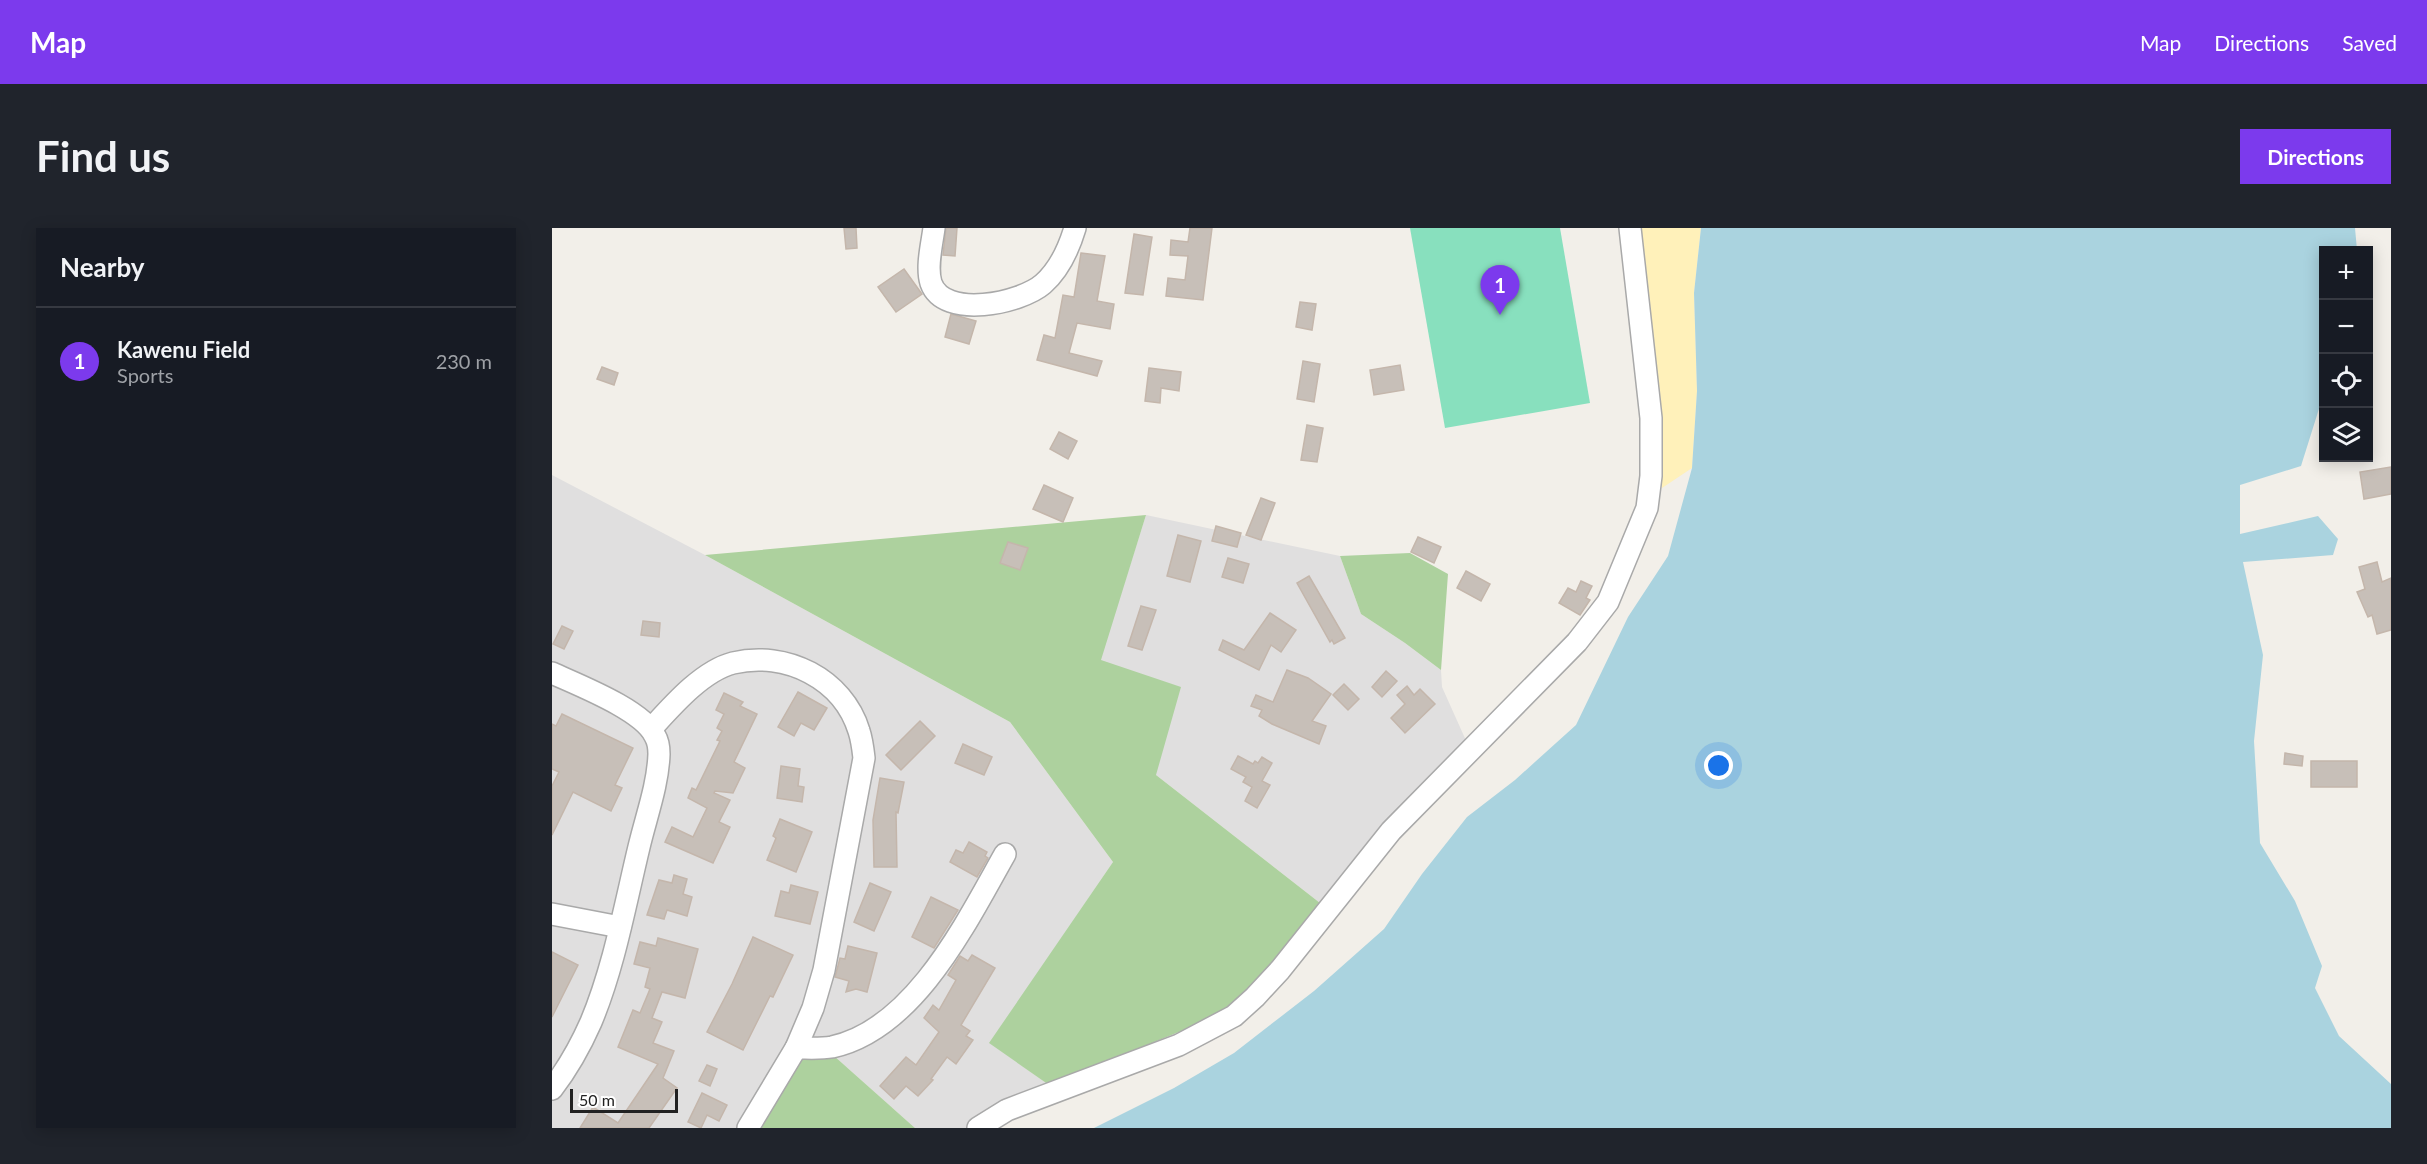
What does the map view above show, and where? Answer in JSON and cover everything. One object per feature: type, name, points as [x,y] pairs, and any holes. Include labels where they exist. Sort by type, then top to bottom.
[{"type":"street","points":[[934,228],[930,282],[942,299],[966,305],[1023,302],[1048,278],[1064,256],[1075,228]]},
{"type":"street","points":[[978,1128],[1007,1110],[1179,1045],[1234,1016],[1255,998],[1280,970],[1392,831],[1577,642],[1608,602],[1647,508],[1652,466],[1651,418],[1630,228]]},
{"type":"street","points":[[651,729],[695,685],[732,663],[758,661],[782,662],[821,678],[839,695],[855,720],[864,759],[824,970],[813,1008],[796,1048],[748,1128]]},
{"type":"street","points":[[552,673],[624,708],[651,729],[659,751],[658,767],[620,927],[591,1021],[573,1060],[552,1089]]},
{"type":"street","points":[[796,1048],[820,1048],[849,1042],[883,1022],[903,1006],[924,984],[953,946],[1005,854]]},
{"type":"street","points":[[552,914],[620,927]]},
{"type":"shaded area","points":[[552,475],[705,555],[1010,722],[1113,862],[990,1043],[1049,1085],[1001,1103],[967,1128],[915,1128],[824,1047],[739,1128],[552,1128]]},
{"type":"shaded area","points":[[1146,515],[1340,556],[1361,614],[1441,670],[1442,687],[1468,745],[1385,828],[1320,903],[1156,775],[1100,660]]},
{"type":"green space","points":[[1410,228],[1560,228],[1590,403],[1445,428]]},
{"type":"green space","points":[[1146,515],[1101,660],[1181,687],[1156,775],[1320,903],[1270,967],[1218,1016],[1049,1085],[989,1043],[1113,862],[1010,722],[705,555]]},
{"type":"green space","points":[[1410,553],[1448,574],[1441,670],[1361,614],[1340,556]]},
{"type":"green space","points":[[824,1047],[915,1128],[750,1128],[797,1049]]},
{"type":"sand","points":[[1636,228],[1701,228],[1694,293],[1697,391],[1692,468],[1662,488],[1657,389]]},
{"type":"water","points":[[1701,228],[2355,228],[2357,246],[2319,246],[2319,409],[2301,466],[2240,485],[2240,534],[2318,516],[2338,539],[2333,555],[2243,562],[2263,655],[2254,741],[2260,843],[2295,901],[2322,966],[2315,988],[2339,1036],[2391,1084],[2391,1128],[1094,1128],[1174,1088],[1234,1053],[1314,991],[1384,929],[1422,874],[1467,817],[1515,780],[1576,725],[1628,617],[1668,556],[1692,468],[1697,391],[1694,293]]},
{"type":"building","points":[[844,228],[856,228],[857,248],[846,249]]},
{"type":"building","points":[[946,228],[957,228],[955,256],[943,255]]},
{"type":"building","points":[[1190,228],[1212,228],[1203,300],[1166,296],[1168,278],[1185,280],[1188,256],[1170,255],[1171,240],[1188,242]]},
{"type":"building","points":[[1134,234],[1152,237],[1143,295],[1125,293]]},
{"type":"building","points":[[1081,253],[1105,256],[1097,301],[1114,304],[1110,329],[1077,323],[1069,353],[1102,361],[1097,376],[1037,360],[1044,335],[1055,338],[1063,295],[1074,297]]},
{"type":"building","points":[[904,269],[922,294],[896,312],[878,287]]},
{"type":"building","points":[[1300,302],[1316,304],[1312,330],[1296,327]]},
{"type":"building","points":[[951,314],[976,321],[969,344],[945,337]]},
{"type":"building","points":[[1303,361],[1320,364],[1314,402],[1297,399]]},
{"type":"building","points":[[1400,365],[1404,390],[1374,395],[1370,370]]},
{"type":"building","points":[[602,367],[618,373],[614,385],[597,379]]},
{"type":"building","points":[[1149,368],[1181,372],[1179,391],[1161,388],[1160,403],[1145,401]]},
{"type":"building","points":[[1307,425],[1323,428],[1317,462],[1301,460]]},
{"type":"building","points":[[1059,432],[1077,441],[1068,459],[1050,449]]},
{"type":"building","points":[[2391,467],[2391,494],[2364,499],[2360,472]]},
{"type":"building","points":[[1044,485],[1073,498],[1063,522],[1033,509]]},
{"type":"building","points":[[1261,498],[1275,503],[1261,540],[1246,535]]},
{"type":"building","points":[[1216,526],[1241,533],[1237,547],[1212,541]]},
{"type":"building","points":[[1178,535],[1201,541],[1190,582],[1167,576]]},
{"type":"building","points":[[1418,537],[1441,547],[1434,563],[1411,552]]},
{"type":"building","points":[[1008,542],[1028,548],[1020,570],[1000,563]]},
{"type":"building","points":[[1228,558],[1249,564],[1243,583],[1222,577]]},
{"type":"building","points":[[2377,562],[2382,582],[2391,578],[2391,630],[2377,634],[2372,615],[2368,617],[2357,592],[2365,589],[2359,567]]},
{"type":"building","points":[[1466,571],[1490,584],[1481,601],[1457,588]]},
{"type":"building","points":[[1309,576],[1345,638],[1334,644],[1332,640],[1330,642],[1297,583]]},
{"type":"building","points":[[1581,581],[1592,586],[1586,598],[1590,600],[1580,615],[1559,603],[1568,588],[1576,592]]},
{"type":"building","points":[[1141,606],[1156,610],[1142,650],[1128,646]]},
{"type":"building","points":[[1270,613],[1296,630],[1281,652],[1271,645],[1259,670],[1219,650],[1223,640],[1244,650]]},
{"type":"building","points":[[643,621],[660,623],[659,637],[641,635]]},
{"type":"building","points":[[562,626],[573,631],[564,649],[553,644]]},
{"type":"building","points":[[1287,670],[1308,678],[1331,694],[1312,721],[1326,726],[1319,744],[1272,724],[1259,716],[1262,710],[1251,706],[1256,695],[1273,702]]},
{"type":"building","points":[[1386,671],[1397,681],[1382,697],[1372,687]]},
{"type":"building","points":[[1344,684],[1359,699],[1348,710],[1333,695]]},
{"type":"building","points":[[1407,686],[1414,695],[1420,689],[1435,704],[1405,733],[1391,718],[1405,704],[1397,695]]},
{"type":"building","points":[[798,692],[827,708],[814,730],[801,723],[794,736],[778,727]]},
{"type":"building","points":[[724,693],[743,702],[740,706],[757,714],[734,762],[745,768],[733,793],[715,791],[714,793],[730,800],[719,822],[730,827],[713,863],[665,842],[672,827],[693,837],[707,808],[688,798],[692,788],[696,790],[720,741],[717,740],[722,731],[717,728],[724,714],[716,710]]},
{"type":"building","points":[[562,714],[633,748],[615,785],[622,788],[611,811],[573,792],[552,835],[552,786],[559,772],[552,769],[552,724],[556,726]]},
{"type":"building","points":[[920,721],[935,736],[901,770],[886,755]]},
{"type":"building","points":[[963,744],[992,757],[984,775],[955,763]]},
{"type":"building","points":[[2285,753],[2303,756],[2302,766],[2284,764]]},
{"type":"building","points":[[1238,756],[1253,764],[1255,761],[1258,763],[1262,757],[1272,763],[1262,781],[1270,785],[1257,808],[1245,801],[1252,787],[1243,782],[1246,777],[1231,769]]},
{"type":"building","points":[[2311,761],[2357,761],[2357,787],[2311,787]]},
{"type":"building","points":[[781,766],[800,769],[798,786],[804,787],[802,802],[777,798]]},
{"type":"building","points":[[880,778],[904,782],[898,813],[896,812],[897,867],[874,867],[873,820]]},
{"type":"building","points":[[780,819],[812,832],[796,872],[767,860],[776,838],[773,836]]},
{"type":"building","points":[[969,842],[987,852],[985,856],[988,858],[977,877],[950,862],[956,850],[963,853]]},
{"type":"building","points":[[674,875],[687,879],[683,894],[692,897],[687,916],[667,910],[664,919],[647,915],[659,880],[672,883]]},
{"type":"building","points":[[870,883],[891,892],[874,931],[854,922]]},
{"type":"building","points":[[791,885],[818,892],[810,924],[775,916],[781,891],[789,893]]},
{"type":"building","points":[[931,897],[958,910],[934,948],[912,937]]},
{"type":"building","points":[[753,937],[793,955],[773,997],[770,996],[743,1050],[707,1032]]},
{"type":"building","points":[[658,938],[698,949],[685,998],[662,992],[652,1018],[662,1022],[653,1043],[674,1051],[663,1078],[677,1088],[649,1128],[580,1128],[593,1107],[618,1123],[658,1064],[618,1047],[633,1010],[640,1013],[650,989],[645,987],[650,968],[634,964],[640,942],[656,946]]},
{"type":"building","points":[[848,946],[877,953],[867,992],[856,989],[846,992],[849,981],[835,977],[840,958],[845,959]]},
{"type":"building","points":[[552,952],[578,965],[552,1017]]},
{"type":"building","points":[[972,955],[995,968],[961,1025],[970,1031],[966,1036],[973,1040],[956,1064],[947,1057],[931,1079],[933,1080],[918,1096],[906,1086],[894,1099],[880,1086],[906,1057],[916,1065],[939,1032],[924,1018],[933,1005],[939,1010],[956,980],[948,975],[960,956],[968,961]]},
{"type":"building","points":[[707,1065],[717,1069],[710,1086],[699,1081]]},
{"type":"building","points":[[702,1093],[727,1105],[719,1121],[707,1115],[701,1128],[688,1122]]},
{"type":"place","name":"Kawenu Field","points":[[1500,315]]}]
